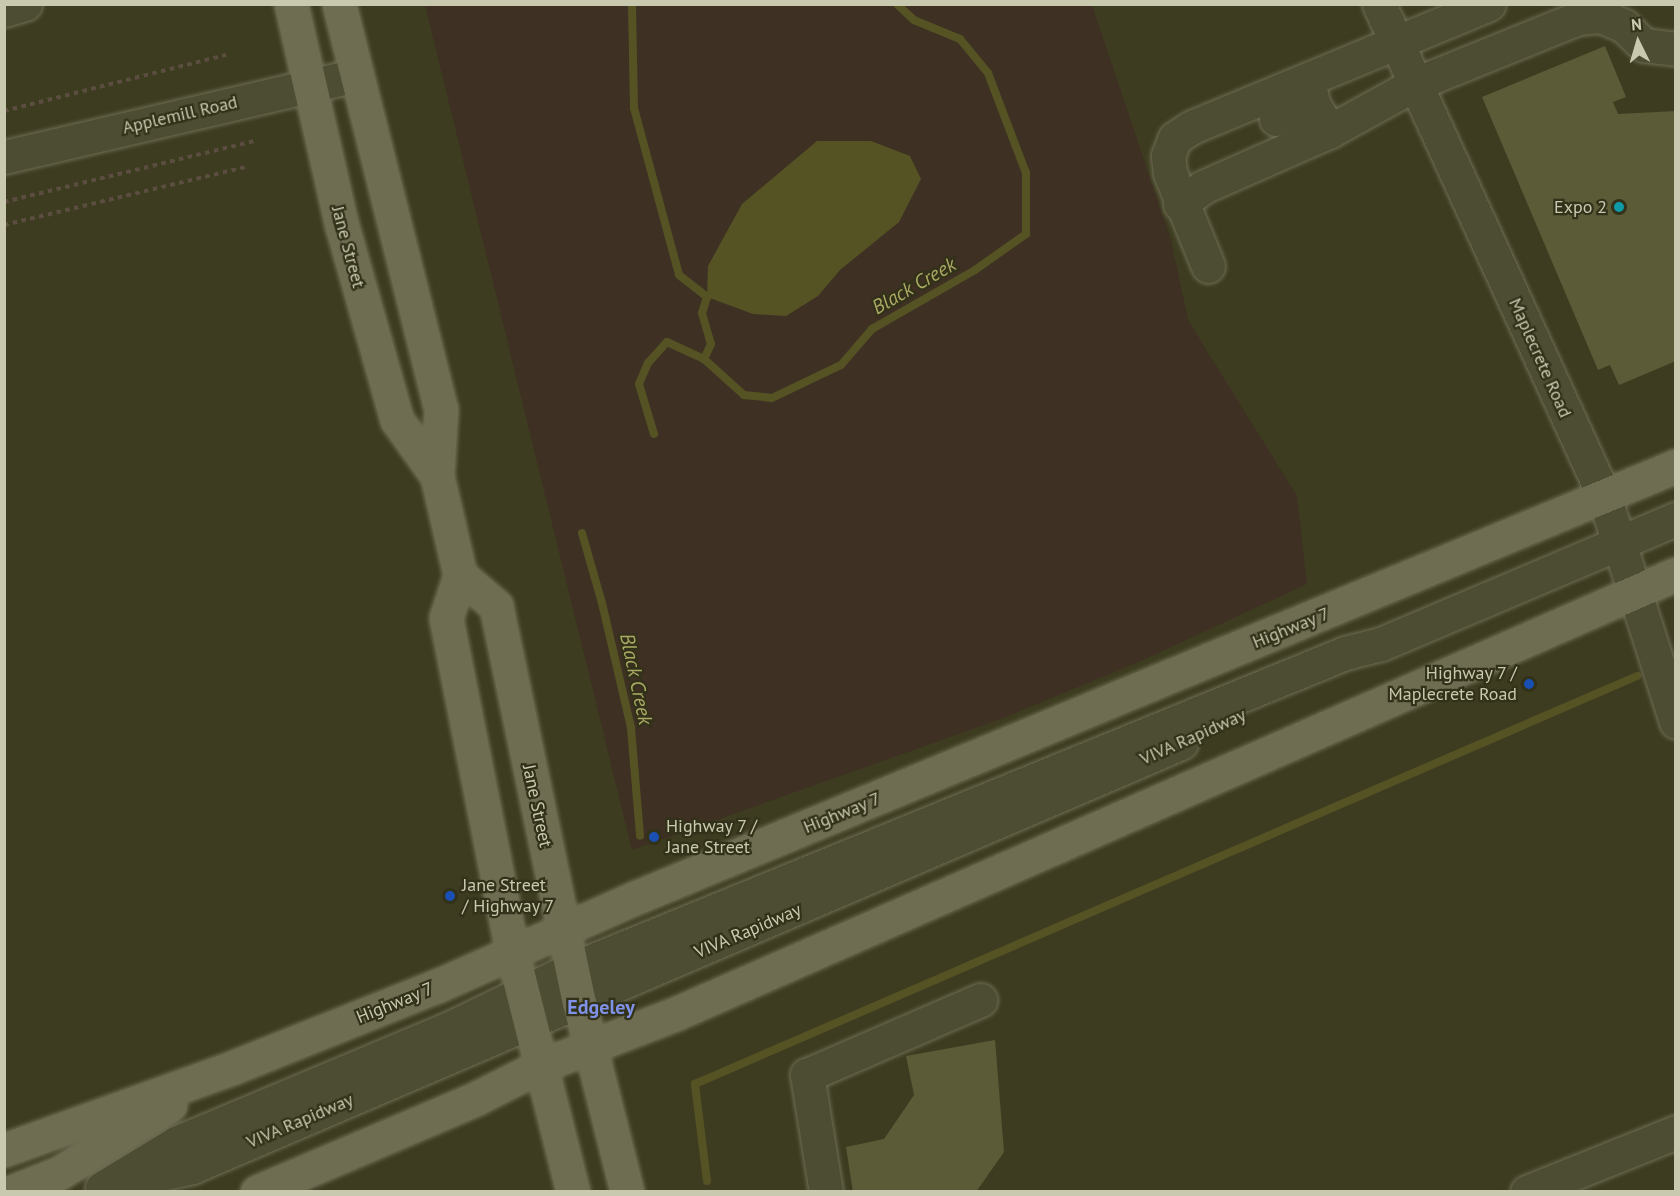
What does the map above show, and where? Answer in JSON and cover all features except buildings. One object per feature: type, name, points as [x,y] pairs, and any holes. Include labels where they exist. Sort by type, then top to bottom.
[{"type":"main road","name":"Jane Street","points":[[291,4],[342,226],[397,420],[437,476]]},
{"type":"main road","name":"Jane Street","points":[[339,4],[441,409],[437,476],[460,575],[496,606],[589,1047],[627,1191]]},
{"type":"main road","name":"Highway 7","points":[[4,1150],[234,1067],[437,986],[512,951],[1676,466]]},
{"type":"main road","points":[[257,1191],[477,1098],[540,1066],[675,1014],[1676,574]]},
{"type":"main road","points":[[460,575],[446,618],[512,951],[573,1191]]},
{"type":"main road","points":[[11,1191],[59,1173],[234,1067]]},
{"type":"street","points":[[4,10],[25,4]]},
{"type":"street","name":"Maplecrete Road","points":[[1379,4],[1604,496],[1636,590],[1676,722]]},
{"type":"street","points":[[1180,204],[1317,105],[1396,44],[1489,4]]},
{"type":"street","points":[[1208,266],[1180,204],[1169,165],[1175,138],[1192,127],[1317,105],[1415,84],[1578,18],[1622,15],[1644,45],[1676,49]]},
{"type":"street","name":"Applemill Road","points":[[4,157],[357,75]]},
{"type":"street","points":[[1276,119],[1317,105]]},
{"type":"street","name":"VIVA Rapidway","points":[[526,1008],[572,969],[1345,653],[1381,644],[1676,519]]},
{"type":"street","name":"VIVA Rapidway","points":[[97,1190],[176,1143],[452,1028],[526,1008],[579,1002],[1064,796],[1353,665],[1381,644]]},
{"type":"street","points":[[826,1191],[807,1075],[980,1000]]},
{"type":"street","points":[[1527,1191],[1676,1132]]},
{"type":"path","points":[[4,111],[226,55]]},
{"type":"path","points":[[4,202],[255,141]]},
{"type":"path","points":[[4,225],[249,166]]},
{"type":"shaded area","points":[[425,5],[1092,5],[1171,240],[1188,320],[1297,496],[1307,584],[1141,661],[1001,719],[632,850]]},
{"type":"shaded area","points":[[817,141],[871,141],[910,156],[921,179],[899,222],[840,270],[818,296],[786,316],[753,314],[707,297],[708,266],[742,204]]},
{"type":"waterway","points":[[632,4],[634,108],[679,275],[707,297],[702,313],[711,344],[704,359]]},
{"type":"waterway","name":"Black Creek","points":[[654,434],[639,384],[648,363],[667,342],[704,359],[744,395],[772,398],[841,365],[872,329],[975,270],[1026,234],[1026,173],[988,73],[960,39],[914,20],[897,4]]},
{"type":"waterway","name":"Black Creek","points":[[582,533],[602,603],[631,728],[640,836]]},
{"type":"waterway","points":[[707,1181],[695,1084],[1637,676]]},
{"type":"place","name":"Expo 2","points":[[1619,207]]},
{"type":"place","name":"Highway 7 / Maplecrete Road","points":[[1529,684]]},
{"type":"place","name":"Highway 7 / Jane Street","points":[[654,837]]},
{"type":"place","name":"Jane Street / Highway 7","points":[[450,896]]},
{"type":"district","name":"Edgeley","points":[[601,1007]]}]
